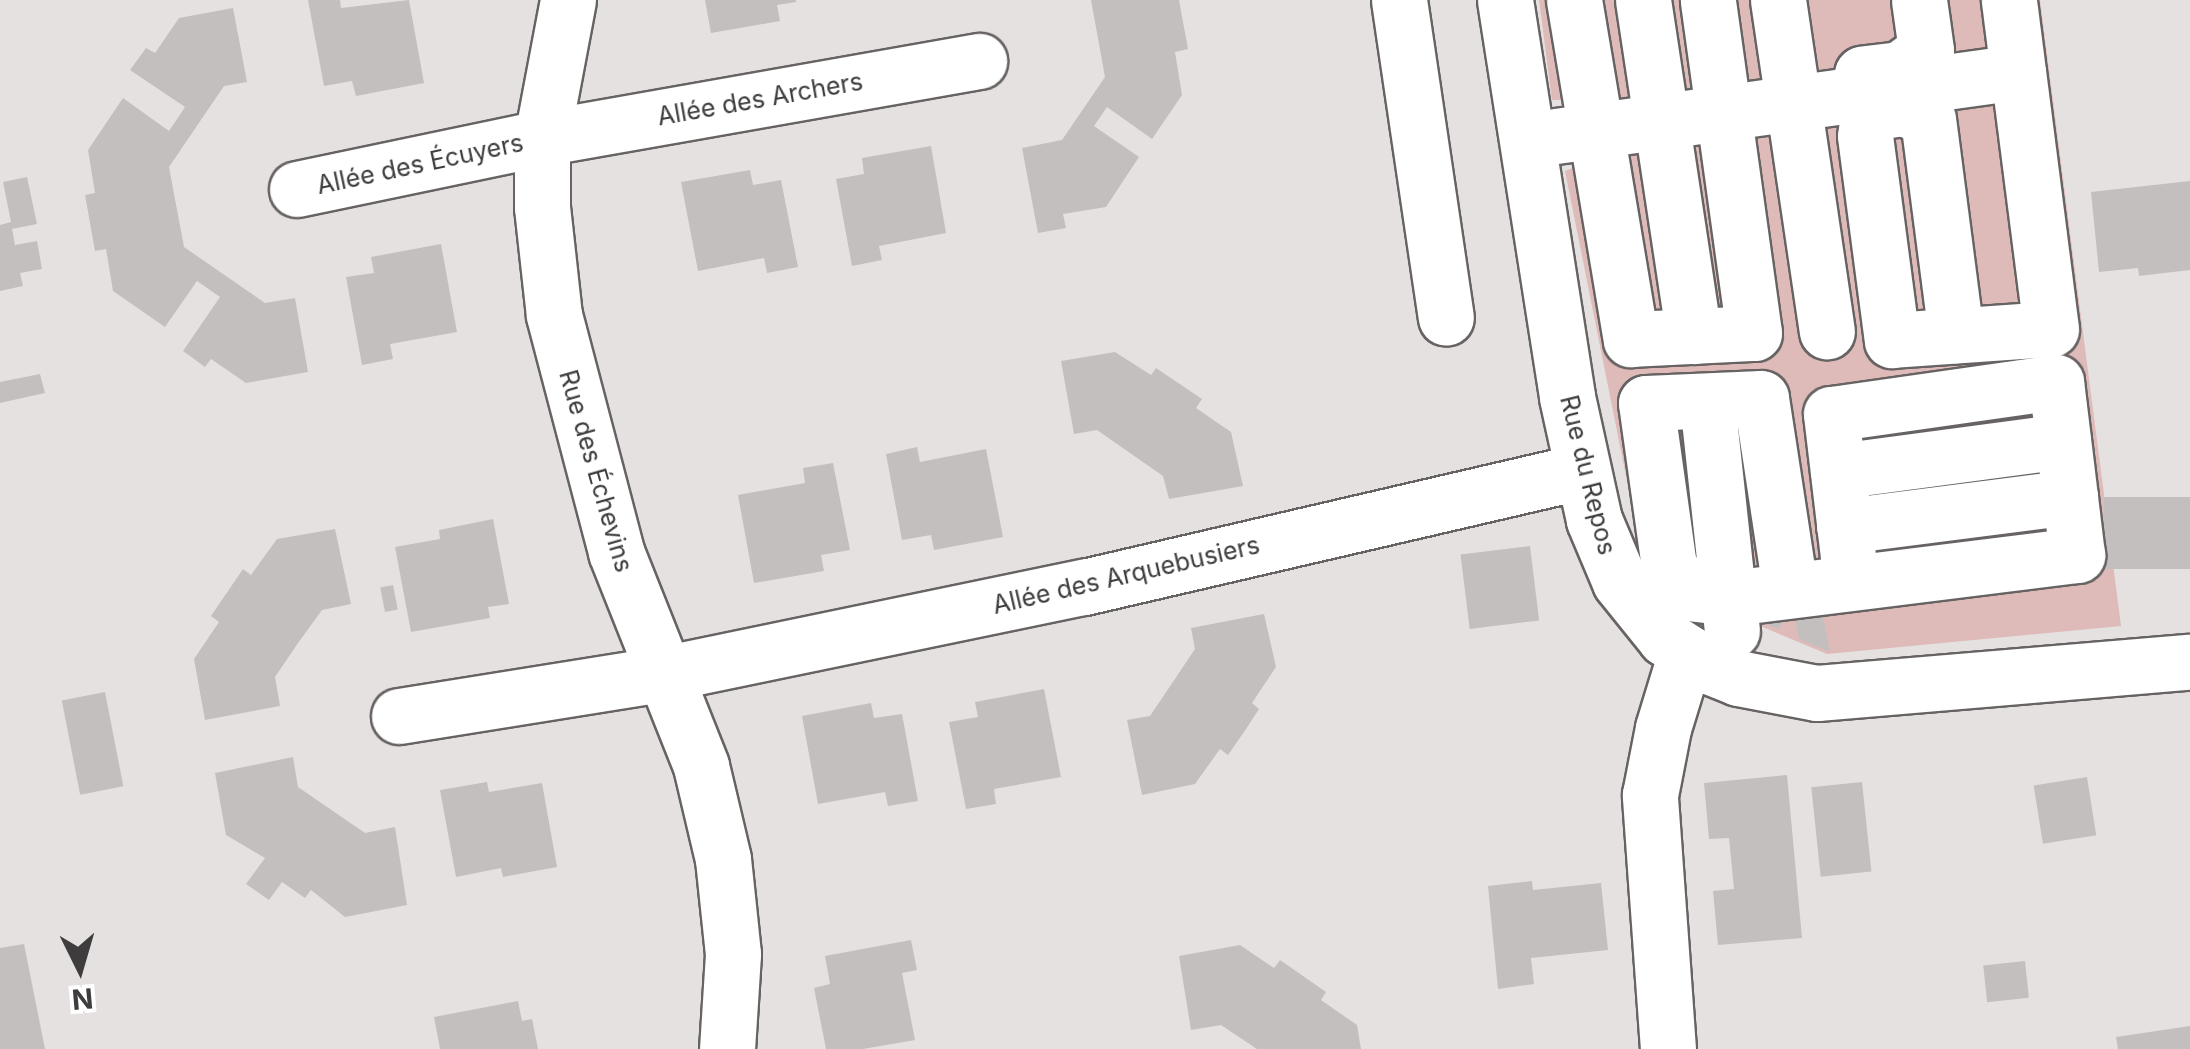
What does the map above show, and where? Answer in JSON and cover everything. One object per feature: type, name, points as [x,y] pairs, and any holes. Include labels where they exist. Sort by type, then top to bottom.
[{"type":"street","name":"Rue des Échevins","points":[[568,0],[542,138],[542,207],[554,315],[616,552],[701,766],[723,858],[733,954],[727,1049]]},
{"type":"street","points":[[1399,0],[1446,318]]},
{"type":"street","name":"Rue du Repos","points":[[1505,0],[1583,470],[1605,554],[1620,582],[1665,638],[1686,654],[1738,678],[1817,693],[2190,662]]},
{"type":"street","points":[[1574,0],[1631,338],[1754,333],[1708,0]]},
{"type":"street","points":[[1642,0],[1694,336]]},
{"type":"street","points":[[1778,0],[1827,331]]},
{"type":"street","points":[[1888,94],[1926,50],[1919,0]]},
{"type":"street","points":[[1888,94],[1928,118],[1956,335],[2051,329],[2008,0]]},
{"type":"street","name":"Allée des Archers","points":[[542,138],[979,61]]},
{"type":"street","points":[[1526,140],[1793,102],[1888,94],[2018,72]]},
{"type":"street","name":"Allée des Écuyers","points":[[297,189],[542,138]]},
{"type":"street","points":[[1738,678],[1707,401],[1761,398],[1790,588]]},
{"type":"street","points":[[1731,598],[2077,555],[2063,440],[1838,471],[1851,581]]},
{"type":"street","name":"Allée des Arquebusiers","points":[[399,716],[667,673],[1084,587],[1583,470]]},
{"type":"street","points":[[1844,526],[2070,497]]},
{"type":"street","points":[[1668,1049],[1650,796],[1686,654]]},
{"type":"shaded area","points":[[1539,0],[2040,0],[2121,626],[1827,654],[1753,623],[1651,552],[1633,511],[1565,171],[1576,167],[1565,100],[1552,100]]},
{"type":"building","points":[[308,0],[340,0],[341,8],[409,0],[424,83],[356,96],[352,81],[324,86]]},
{"type":"building","points":[[705,0],[796,2],[777,5],[780,21],[711,33]]},
{"type":"building","points":[[1091,0],[1179,0],[1188,49],[1175,52],[1182,95],[1152,139],[1107,107],[1094,126],[1139,157],[1106,207],[1063,214],[1066,228],[1038,233],[1022,148],[1062,140],[1105,77]]},
{"type":"building","points":[[233,8],[247,82],[224,86],[169,167],[184,247],[265,303],[295,298],[308,372],[246,383],[211,359],[205,367],[183,351],[220,297],[197,281],[165,327],[113,291],[106,249],[95,251],[85,195],[95,193],[88,150],[123,98],[169,131],[185,107],[130,70],[146,48],[155,53],[179,18]]},
{"type":"building","points":[[931,146],[946,233],[879,246],[882,260],[852,266],[836,179],[864,174],[862,158]]},
{"type":"building","points":[[750,170],[753,185],[781,180],[798,267],[767,273],[764,258],[698,271],[681,182]]},
{"type":"building","points":[[27,177],[37,224],[12,229],[15,245],[37,241],[42,269],[20,273],[23,286],[0,291],[0,225],[11,222],[3,182]]},
{"type":"building","points":[[2190,181],[2190,270],[2139,276],[2138,268],[2099,272],[2091,192]]},
{"type":"building","points":[[441,244],[457,332],[390,344],[393,359],[362,365],[346,277],[374,273],[371,257]]},
{"type":"building","points":[[1115,352],[1151,375],[1156,368],[1202,399],[1196,408],[1231,432],[1243,486],[1169,499],[1163,476],[1097,430],[1074,434],[1061,361]]},
{"type":"building","points":[[40,374],[45,393],[0,403],[0,382]]},
{"type":"building","points":[[917,447],[920,462],[986,449],[1003,537],[934,550],[931,535],[902,540],[886,454]]},
{"type":"building","points":[[833,463],[850,550],[821,555],[824,571],[754,583],[738,495],[805,483],[803,468]]},
{"type":"building","points":[[2104,497],[2190,497],[2190,569],[2104,569]]},
{"type":"building","points":[[493,519],[509,604],[488,607],[490,618],[411,632],[395,547],[440,539],[439,530]]},
{"type":"building","points":[[335,529],[351,604],[322,610],[298,643],[275,677],[280,706],[205,720],[194,659],[219,622],[211,616],[243,569],[251,575],[277,539]]},
{"type":"building","points":[[1530,546],[1539,620],[1470,629],[1461,555]]},
{"type":"building","points":[[393,585],[398,610],[385,612],[380,587]]},
{"type":"building","points":[[1821,606],[1830,652],[1799,639],[1793,611]]},
{"type":"building","points":[[1786,608],[1779,629],[1754,620]]},
{"type":"building","points":[[1264,614],[1276,667],[1252,703],[1259,709],[1244,732],[1228,755],[1220,749],[1195,784],[1142,795],[1127,720],[1150,716],[1195,649],[1191,628]]},
{"type":"building","points":[[1044,689],[1061,777],[994,789],[996,804],[966,809],[949,722],[978,717],[975,702]]},
{"type":"building","points":[[105,692],[123,786],[80,795],[62,700]]},
{"type":"building","points":[[871,703],[874,718],[902,714],[918,801],[888,806],[885,792],[818,804],[802,716]]},
{"type":"building","points":[[293,757],[298,787],[365,833],[395,827],[407,905],[345,917],[311,890],[305,898],[282,882],[269,900],[246,884],[265,858],[226,835],[215,773]]},
{"type":"building","points":[[1787,775],[1802,938],[1718,945],[1713,891],[1734,889],[1729,838],[1709,839],[1704,783]]},
{"type":"building","points":[[2087,777],[2096,835],[2043,844],[2034,785]]},
{"type":"building","points":[[487,782],[489,792],[542,783],[557,867],[503,877],[501,868],[456,877],[440,790]]},
{"type":"building","points":[[1862,782],[1871,872],[1821,877],[1811,787]]},
{"type":"building","points":[[1532,881],[1533,890],[1601,883],[1608,950],[1531,958],[1534,984],[1498,989],[1488,886]]},
{"type":"building","points":[[911,940],[917,970],[902,973],[915,1040],[863,1049],[826,1049],[814,988],[830,984],[825,956]]},
{"type":"building","points":[[24,944],[45,1049],[0,1049],[0,948]]},
{"type":"building","points":[[1240,945],[1274,968],[1280,960],[1326,992],[1321,1000],[1357,1025],[1361,1049],[1257,1049],[1221,1025],[1191,1030],[1179,956]]},
{"type":"building","points":[[2025,961],[2029,998],[1987,1002],[1983,965]]},
{"type":"building","points":[[518,1001],[522,1021],[532,1019],[538,1049],[440,1049],[434,1017]]},
{"type":"building","points":[[2190,1026],[2190,1049],[2118,1049],[2116,1037]]}]
